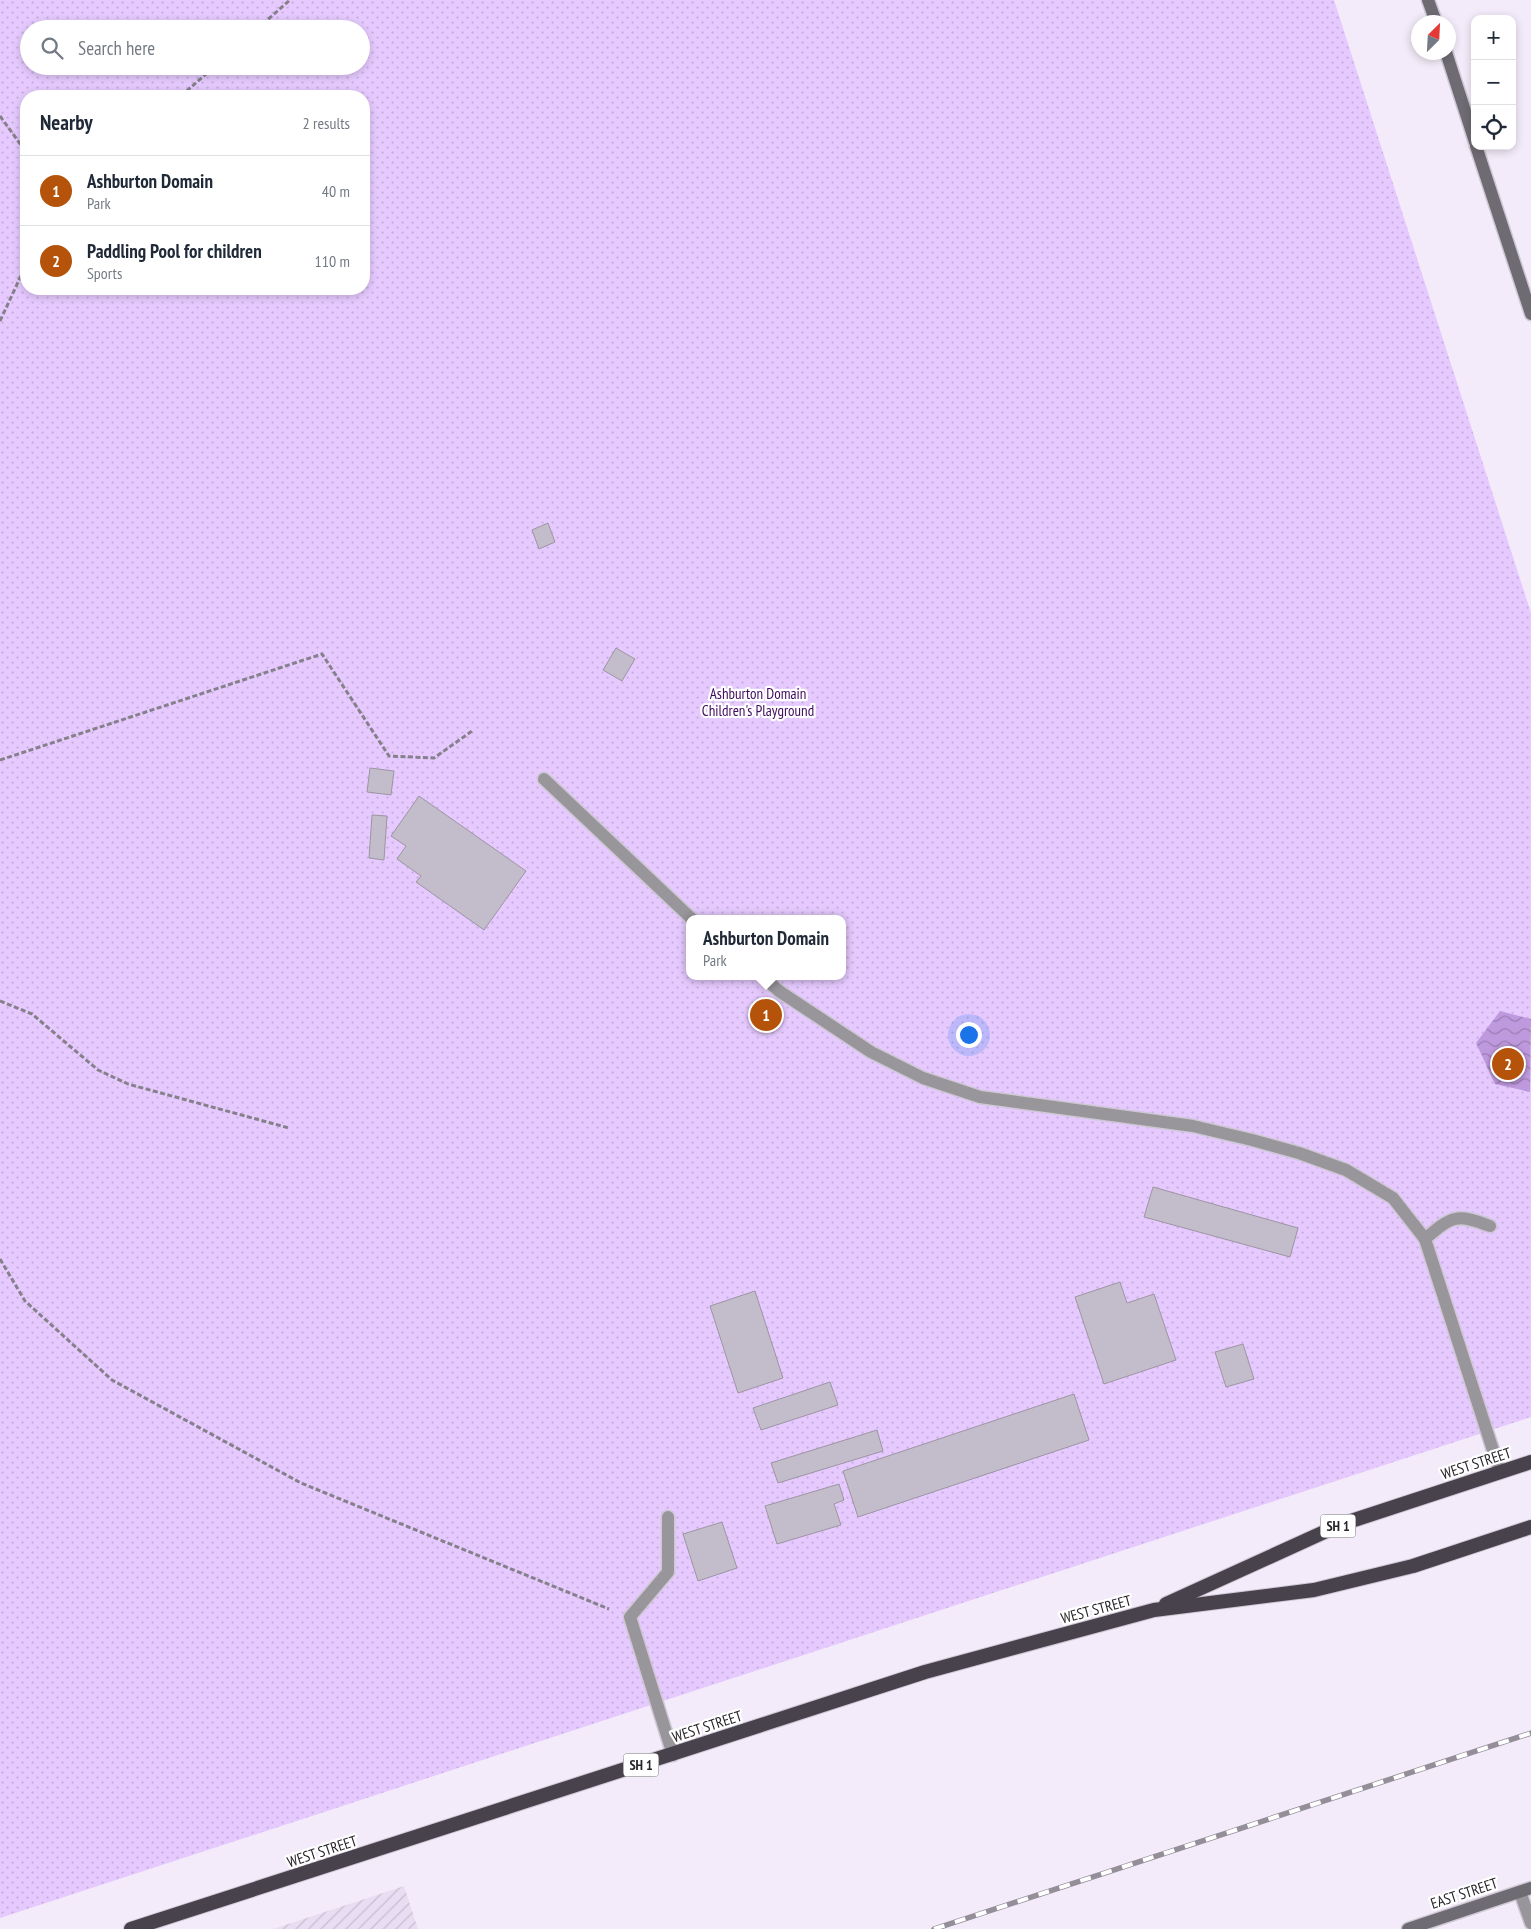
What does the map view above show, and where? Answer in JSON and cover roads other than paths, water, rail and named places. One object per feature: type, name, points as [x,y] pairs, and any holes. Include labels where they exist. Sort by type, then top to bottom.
[{"type":"highway","name":"WEST STREET","points":[[1154,1610],[1342,1524],[1531,1462]]},
{"type":"highway","name":"WEST STREET","points":[[131,1929],[925,1672],[1154,1610],[1314,1590],[1413,1566],[1531,1527]]},
{"type":"main road","points":[[1428,0],[1433,15]]},
{"type":"main road","points":[[1449,60],[1471,130]]},
{"type":"main road","points":[[1477,150],[1531,314]]},
{"type":"main road","name":"EAST STREET","points":[[1408,1929],[1525,1890]]},
{"type":"lane","points":[[544,779],[688,915]]},
{"type":"lane","points":[[767,980],[871,1052],[923,1078],[980,1097],[1193,1126],[1298,1153],[1346,1170],[1393,1198],[1425,1239],[1500,1472]]},
{"type":"lane","points":[[1425,1239],[1446,1221],[1468,1218],[1490,1226]]},
{"type":"lane","points":[[668,1517],[668,1572],[630,1617],[673,1755]]},
{"type":"lane","points":[[1525,1890],[1531,1923]]},
{"type":"water","points":[[1500,1011],[1531,1019],[1530,1092],[1495,1084],[1476,1043]]},
{"type":"railway","points":[[934,1929],[1531,1733]]},
{"type":"place","name":"Ashburton Domain","points":[[766,1015]]},
{"type":"place","name":"Paddling Pool for children","points":[[1508,1064]]},
{"type":"park label","name":"Ashburton Domain Children's Playground","points":[[758,702]]}]
